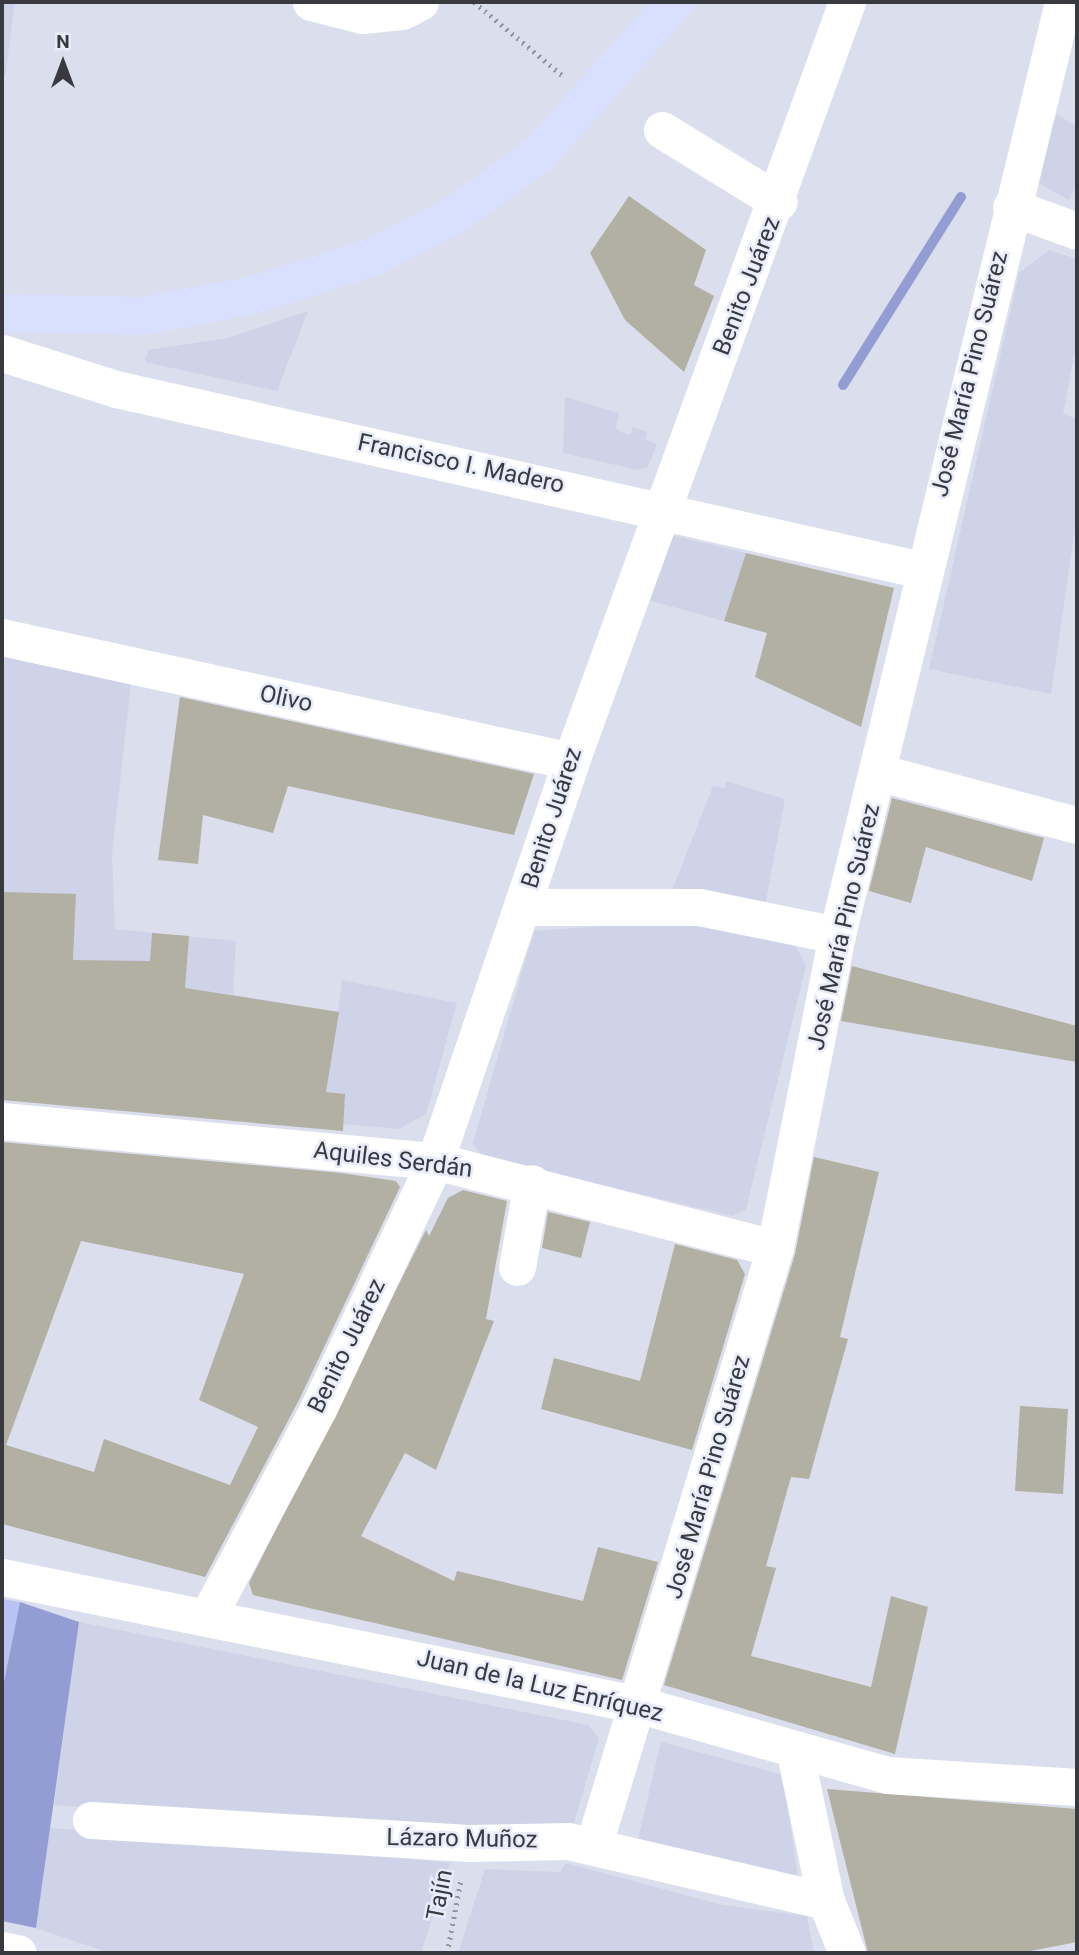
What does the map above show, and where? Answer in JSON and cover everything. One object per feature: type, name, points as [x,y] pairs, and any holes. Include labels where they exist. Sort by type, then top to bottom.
[{"type":"main road","points":[[2,313],[144,316],[254,295],[372,257],[453,216],[529,160],[675,2]]},
{"type":"street","points":[[311,2],[362,15],[402,11],[420,2]]},
{"type":"street","name":"Benito Juárez","points":[[209,1614],[318,1409],[435,1161],[523,907],[570,761],[779,202],[847,2]]},
{"type":"street","name":"José María Pino Suárez","points":[[594,1844],[640,1705],[775,1248],[837,935],[881,774],[922,570],[1063,2]]},
{"type":"street","points":[[662,130],[779,202]]},
{"type":"street","points":[[1011,207],[1077,231]]},
{"type":"street","name":"Francisco I. Madero","points":[[2,353],[116,389],[663,509],[922,570]]},
{"type":"street","name":"Olivo","points":[[2,637],[570,761]]},
{"type":"street","points":[[881,774],[1077,825]]},
{"type":"street","points":[[523,907],[699,907],[837,935]]},
{"type":"street","name":"Aquiles Serdán","points":[[2,1121],[435,1161],[532,1183],[775,1248]]},
{"type":"street","points":[[517,1267],[532,1183]]},
{"type":"street","name":"Juan de la Luz Enríquez","points":[[2,1577],[209,1614],[640,1705],[795,1753],[887,1775],[1077,1787]]},
{"type":"street","points":[[795,1753],[826,1901],[846,1953]]},
{"type":"street","name":"Lázaro Muñoz","points":[[91,1820],[468,1843],[594,1844],[826,1901]]},
{"type":"path","points":[[474,2],[589,98]]},
{"type":"path","name":"Tajín","points":[[447,1953],[468,1843]]},
{"type":"shaded area","points":[[2,2],[15,2],[5,77],[2,77]]},
{"type":"shaded area","points":[[1056,114],[1077,127],[1077,185],[1069,200],[1034,181]]},
{"type":"shaded area","points":[[1049,250],[1077,259],[1077,341],[1063,414],[1077,419],[1077,514],[1051,694],[929,669],[1019,273]]},
{"type":"shaded area","points":[[308,311],[277,391],[145,362],[148,350],[228,338]]},
{"type":"shaded area","points":[[565,397],[619,413],[616,428],[623,433],[630,435],[633,427],[647,432],[645,439],[657,444],[648,467],[638,470],[563,453]]},
{"type":"shaded area","points":[[671,535],[746,553],[724,621],[648,600]]},
{"type":"shaded area","points":[[2,655],[131,684],[112,855],[115,929],[236,941],[233,995],[338,1012],[342,980],[457,1003],[426,1114],[399,1129],[2,1093]]},
{"type":"shaded area","points":[[726,781],[785,799],[765,906],[671,893],[713,786],[724,788]]},
{"type":"shaded area","points":[[689,919],[795,945],[806,966],[746,1209],[733,1216],[483,1157],[473,1143],[534,931]]},
{"type":"shaded area","points":[[2,1599],[20,1602],[2,1692]]},
{"type":"shaded area","points":[[20,1602],[79,1622],[36,1928],[2,1921],[2,1692]]},
{"type":"shaded area","points":[[79,1622],[588,1725],[599,1738],[569,1840],[54,1805]]},
{"type":"shaded area","points":[[661,1742],[783,1775],[798,1877],[636,1847]]},
{"type":"shaded area","points":[[50,1828],[194,1837],[450,1863],[421,1953],[110,1953],[36,1928]]},
{"type":"shaded area","points":[[566,1863],[722,1905],[807,1916],[814,1953],[458,1953],[485,1869],[560,1872]]},
{"type":"building","points":[[629,196],[706,250],[694,285],[714,296],[684,372],[625,320],[590,253]]},
{"type":"building","points":[[746,553],[894,588],[861,727],[755,677],[767,633],[724,621]]},
{"type":"building","points":[[180,697],[534,774],[514,835],[288,786],[273,833],[203,815],[198,864],[158,860]]},
{"type":"building","points":[[892,798],[1044,838],[1032,881],[926,847],[911,903],[869,891]]},
{"type":"building","points":[[2,892],[76,894],[73,960],[150,961],[152,933],[189,936],[185,988],[339,1012],[326,1092],[345,1094],[343,1131],[2,1100]]},
{"type":"building","points":[[852,966],[1077,1026],[1077,1062],[841,1021]]},
{"type":"building","points":[[2,1142],[341,1173],[396,1181],[400,1187],[299,1400],[205,1577],[2,1524]],"holes":[[[81,1241],[244,1274],[199,1400],[258,1427],[230,1485],[104,1439],[94,1472],[6,1445]]]},
{"type":"building","points":[[814,1157],[879,1172],[840,1337],[848,1339],[809,1479],[791,1477],[766,1566],[776,1568],[751,1656],[871,1687],[891,1596],[928,1607],[895,1754],[664,1685],[795,1254]]},
{"type":"building","points":[[463,1190],[507,1201],[486,1319],[494,1321],[436,1470],[405,1453],[361,1536],[454,1581],[457,1571],[583,1601],[598,1547],[658,1562],[622,1680],[253,1595],[249,1583],[426,1230],[429,1236],[448,1198]]},
{"type":"building","points":[[548,1212],[590,1222],[581,1258],[542,1248]]},
{"type":"building","points":[[675,1244],[737,1260],[745,1274],[692,1450],[541,1409],[554,1358],[640,1381]]},
{"type":"building","points":[[1020,1406],[1068,1409],[1063,1494],[1015,1491]]},
{"type":"building","points":[[827,1789],[1077,1809],[1077,1942],[1020,1953],[868,1953]]},
{"type":"waterway","points":[[843,385],[961,197]]}]
